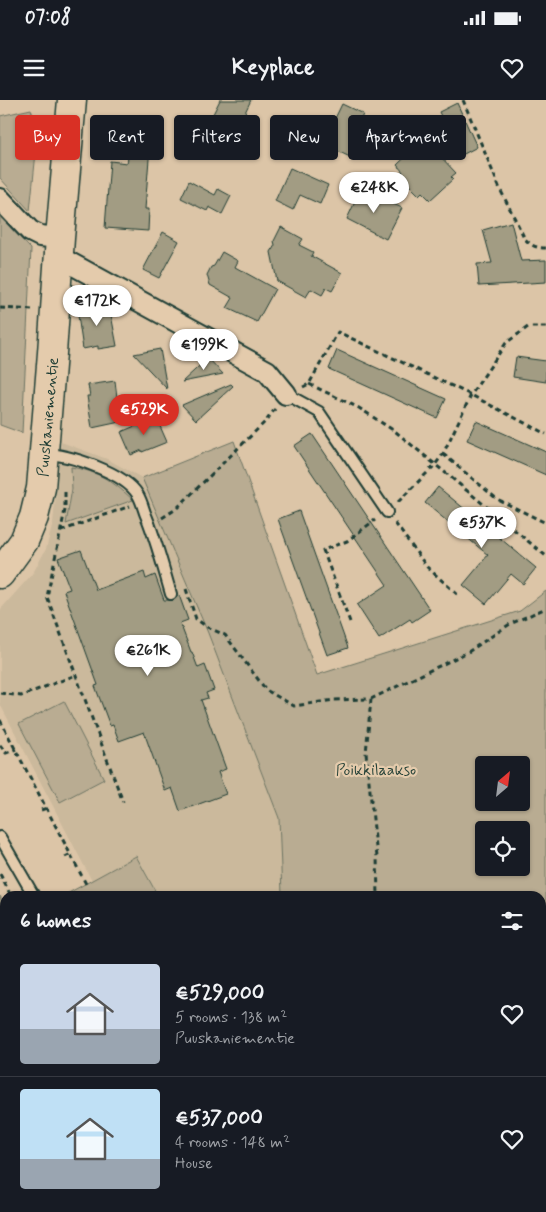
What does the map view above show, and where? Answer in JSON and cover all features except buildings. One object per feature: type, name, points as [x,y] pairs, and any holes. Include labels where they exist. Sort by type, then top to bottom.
[{"type":"street","name":"Puuskaniementie","points":[[0,574],[24,541],[34,517],[41,488],[72,100]]},
{"type":"street","points":[[0,199],[30,231],[267,371],[286,394]]},
{"type":"lane","points":[[286,394],[319,412],[387,512]]},
{"type":"lane","points":[[43,454],[57,454],[90,463],[128,485],[138,494],[154,536],[171,594]]},
{"type":"lane","points":[[0,837],[31,891]]},
{"type":"path","points":[[464,100],[500,189],[525,239],[531,245],[538,248],[546,248]]},
{"type":"path","points":[[0,308],[37,310]]},
{"type":"path","points":[[350,622],[324,550],[347,540],[387,512],[435,465],[443,454],[471,395],[506,343],[528,327],[546,327]]},
{"type":"path","points":[[149,522],[164,518],[176,509],[266,421],[286,394],[309,384],[338,332],[471,395],[546,434]]},
{"type":"path","points":[[309,384],[359,408],[396,432],[546,556]]},
{"type":"path","points":[[443,454],[497,499],[546,522]]},
{"type":"path","points":[[66,483],[65,510],[47,597],[123,802]]},
{"type":"path","points":[[60,532],[141,501]]},
{"type":"path","points":[[387,512],[428,567],[458,595]]},
{"type":"path","points":[[162,565],[186,589],[196,619],[206,627],[225,635],[266,690],[294,706],[334,700],[371,699],[468,652],[510,624],[546,608]]},
{"type":"path","points":[[0,694],[21,696],[76,675]]},
{"type":"path","points":[[371,699],[366,753],[377,857],[378,891]]},
{"type":"path","points":[[0,720],[86,884]]},
{"type":"path","points":[[0,745],[6,754],[16,749]]},
{"type":"path","points":[[41,810],[47,808]]},
{"type":"path","points":[[65,857],[71,854]]},
{"type":"path","points":[[0,874],[9,891]]},
{"type":"shaded area","points":[[61,442],[107,459],[142,478],[208,633],[279,818],[282,891],[155,891],[136,856],[92,881],[0,704],[0,610],[33,573],[46,549],[53,523]]},
{"type":"green space","points":[[31,109],[33,115],[15,115],[15,160],[35,160],[30,211],[0,178],[0,116]]},
{"type":"green space","points":[[0,217],[31,249],[22,433],[0,425]]},
{"type":"green space","name":"Poikkilaakso","points":[[234,441],[317,675],[520,611],[546,591],[546,891],[282,891],[279,818],[208,633],[142,478]]},
{"type":"green space","points":[[71,467],[89,471],[105,478],[133,500],[66,524],[72,489]]},
{"type":"green space","points":[[64,701],[104,779],[60,802],[19,724]]},
{"type":"green space","points":[[136,856],[155,891],[72,891]]}]
